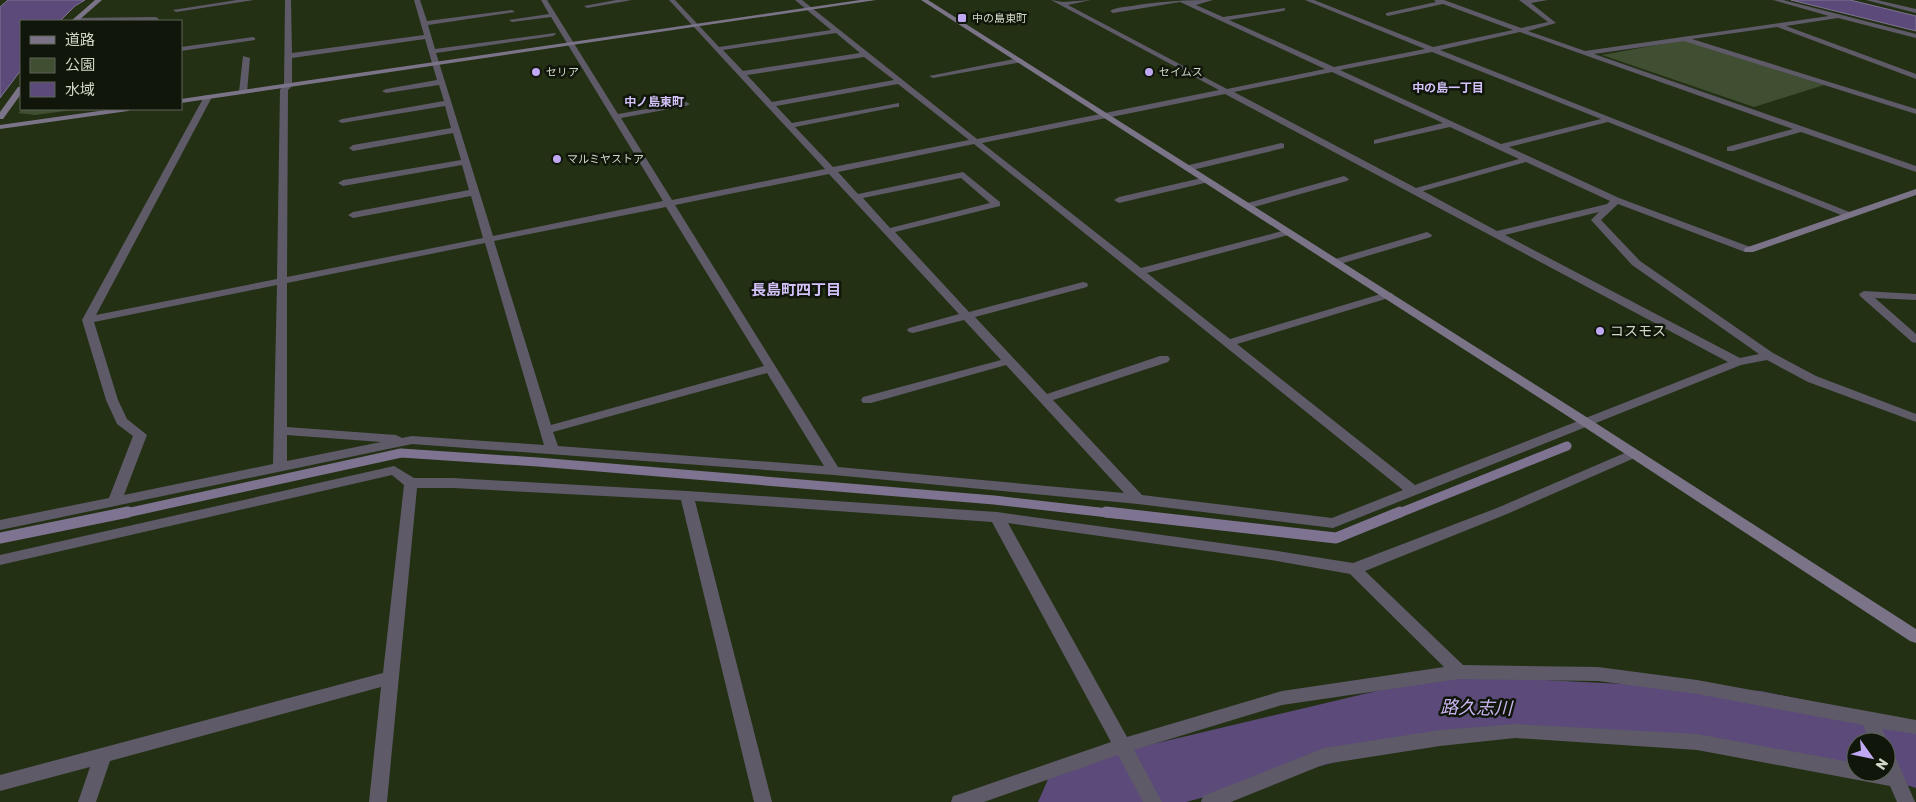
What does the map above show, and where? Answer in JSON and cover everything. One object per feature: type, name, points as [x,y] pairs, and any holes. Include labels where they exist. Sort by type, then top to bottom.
[{"type":"street","points":[[75,20],[99,0]]},
{"type":"street","points":[[163,16],[197,0]]},
{"type":"street","points":[[92,20],[163,16],[251,0]]},
{"type":"street","points":[[280,467],[284,280],[284,90],[288,86],[288,0]]},
{"type":"street","points":[[418,0],[552,450]]},
{"type":"street","points":[[544,0],[834,471]]},
{"type":"street","points":[[587,6],[629,0]]},
{"type":"street","points":[[672,0],[1138,499]]},
{"type":"street","points":[[798,0],[1413,491]]},
{"type":"street","points":[[182,101],[873,0]]},
{"type":"street","points":[[924,0],[1587,422],[1916,637]]},
{"type":"street","points":[[1058,2],[1088,0]]},
{"type":"street","points":[[1112,11],[1180,0],[1527,159],[1613,203],[1749,250],[1916,192]]},
{"type":"street","points":[[1188,4],[1210,0]]},
{"type":"street","points":[[1308,0],[1849,215]]},
{"type":"street","points":[[1523,1],[1545,0]]},
{"type":"street","points":[[1776,0],[1916,36]]},
{"type":"street","points":[[1869,0],[1916,12]]},
{"type":"street","points":[[1388,14],[1441,1],[1916,169]]},
{"type":"street","points":[[88,320],[1103,114],[1431,50],[1553,23],[1523,1]]},
{"type":"street","points":[[1058,2],[1738,362]]},
{"type":"street","points":[[1222,19],[1283,8]]},
{"type":"street","points":[[424,23],[512,12]]},
{"type":"street","points":[[512,20],[553,14]]},
{"type":"street","points":[[1584,53],[1839,16]]},
{"type":"street","points":[[1777,25],[1916,77]]},
{"type":"street","points":[[718,49],[838,31]]},
{"type":"street","points":[[433,51],[553,34]]},
{"type":"street","points":[[288,56],[428,37]]},
{"type":"street","points":[[182,48],[253,39]]},
{"type":"street","points":[[1683,39],[1916,112]]},
{"type":"street","points":[[741,74],[867,54]]},
{"type":"street","points":[[243,92],[246,58]]},
{"type":"street","points":[[934,76],[1019,60]]},
{"type":"street","points":[[770,104],[901,81]]},
{"type":"street","points":[[386,91],[442,82]]},
{"type":"street","points":[[0,117],[20,90]]},
{"type":"street","points":[[114,501],[140,435],[122,421],[112,400],[88,320],[208,97]]},
{"type":"street","points":[[342,122],[448,103]]},
{"type":"street","points":[[616,117],[686,104]]},
{"type":"street","points":[[789,126],[896,105]]},
{"type":"street","points":[[0,127],[118,110]]},
{"type":"street","points":[[1500,147],[1608,120]]},
{"type":"street","points":[[1377,142],[1450,124]]},
{"type":"street","points":[[1730,149],[1801,129]]},
{"type":"street","points":[[353,148],[456,130]]},
{"type":"street","points":[[1188,168],[1281,146]]},
{"type":"street","points":[[1414,190],[1527,159]]},
{"type":"street","points":[[343,183],[466,162]]},
{"type":"street","points":[[856,197],[963,175],[997,204],[888,231]]},
{"type":"street","points":[[1247,206],[1344,179]]},
{"type":"street","points":[[1119,200],[1206,180]]},
{"type":"street","points":[[352,215],[475,192]]},
{"type":"street","points":[[1496,234],[1613,203]]},
{"type":"street","points":[[1613,203],[1596,220],[1636,263],[1769,356],[1812,379],[1916,418]]},
{"type":"street","points":[[1139,272],[1289,232]]},
{"type":"street","points":[[1336,262],[1427,235]]},
{"type":"street","points":[[913,330],[1083,285]]},
{"type":"street","points":[[1916,297],[1864,294],[1916,340]]},
{"type":"street","points":[[1228,343],[1388,296]]},
{"type":"street","points":[[281,431],[834,471],[1138,499],[1333,523],[1738,362],[1769,356]]},
{"type":"street","points":[[1045,399],[1164,359]]},
{"type":"street","points":[[867,400],[1009,362]]},
{"type":"street","points":[[546,430],[771,368]]},
{"type":"street","points":[[0,526],[412,440]]},
{"type":"street","points":[[0,560],[394,470],[411,483],[453,483],[687,496],[997,517],[1354,568],[1502,511],[1634,453]]},
{"type":"street","points":[[378,802],[411,483]]},
{"type":"street","points":[[687,496],[763,802]]},
{"type":"street","points":[[997,517],[1153,802]]},
{"type":"street","points":[[1354,568],[1459,672]]},
{"type":"street","points":[[960,802],[1122,746],[1282,698],[1459,672],[1598,674],[1697,687],[1916,727]]},
{"type":"street","points":[[0,783],[392,677]]},
{"type":"street","points":[[1869,719],[1875,732]]},
{"type":"street","points":[[1210,802],[1324,756],[1440,738],[1515,731],[1697,742],[1846,769]]},
{"type":"street","points":[[87,802],[103,755]]},
{"type":"street","points":[[1896,779],[1906,802]]},
{"type":"green space","points":[[1684,40],[1824,85],[1754,107],[1602,55]]},
{"type":"green space","points":[[22,110],[72,110],[35,115],[18,113]]},
{"type":"water","points":[[8,0],[85,0],[75,6],[61,20],[20,20],[20,71],[0,98],[0,7]]},
{"type":"water","points":[[1791,0],[1850,0],[1916,16],[1916,31]]},
{"type":"waterway","points":[[1397,514],[1567,446]]},
{"type":"waterway","points":[[122,514],[401,453],[538,462],[994,500],[1117,514]]},
{"type":"waterway","points":[[0,538],[128,512]]},
{"type":"waterway","points":[[1106,512],[1336,538],[1400,512]]},
{"type":"waterway","name":"路久志川","points":[[1076,802],[1111,788],[1444,704],[1761,721],[1846,740]]},
{"type":"waterway","name":"路久志川","points":[[1896,751],[1916,756]]},
{"type":"place","name":"中の島東町","points":[[962,18]]},
{"type":"place","name":"セリア","points":[[536,72]]},
{"type":"place","name":"セイムス","points":[[1149,72]]},
{"type":"place","name":"マルミヤストア","points":[[557,159]]},
{"type":"place","name":"コスモス","points":[[1600,331]]},
{"type":"district","name":"中の島一丁目","points":[[1448,88]]},
{"type":"district","name":"中ノ島東町","points":[[654,102]]},
{"type":"district","name":"長島町四丁目","points":[[796,290]]}]
